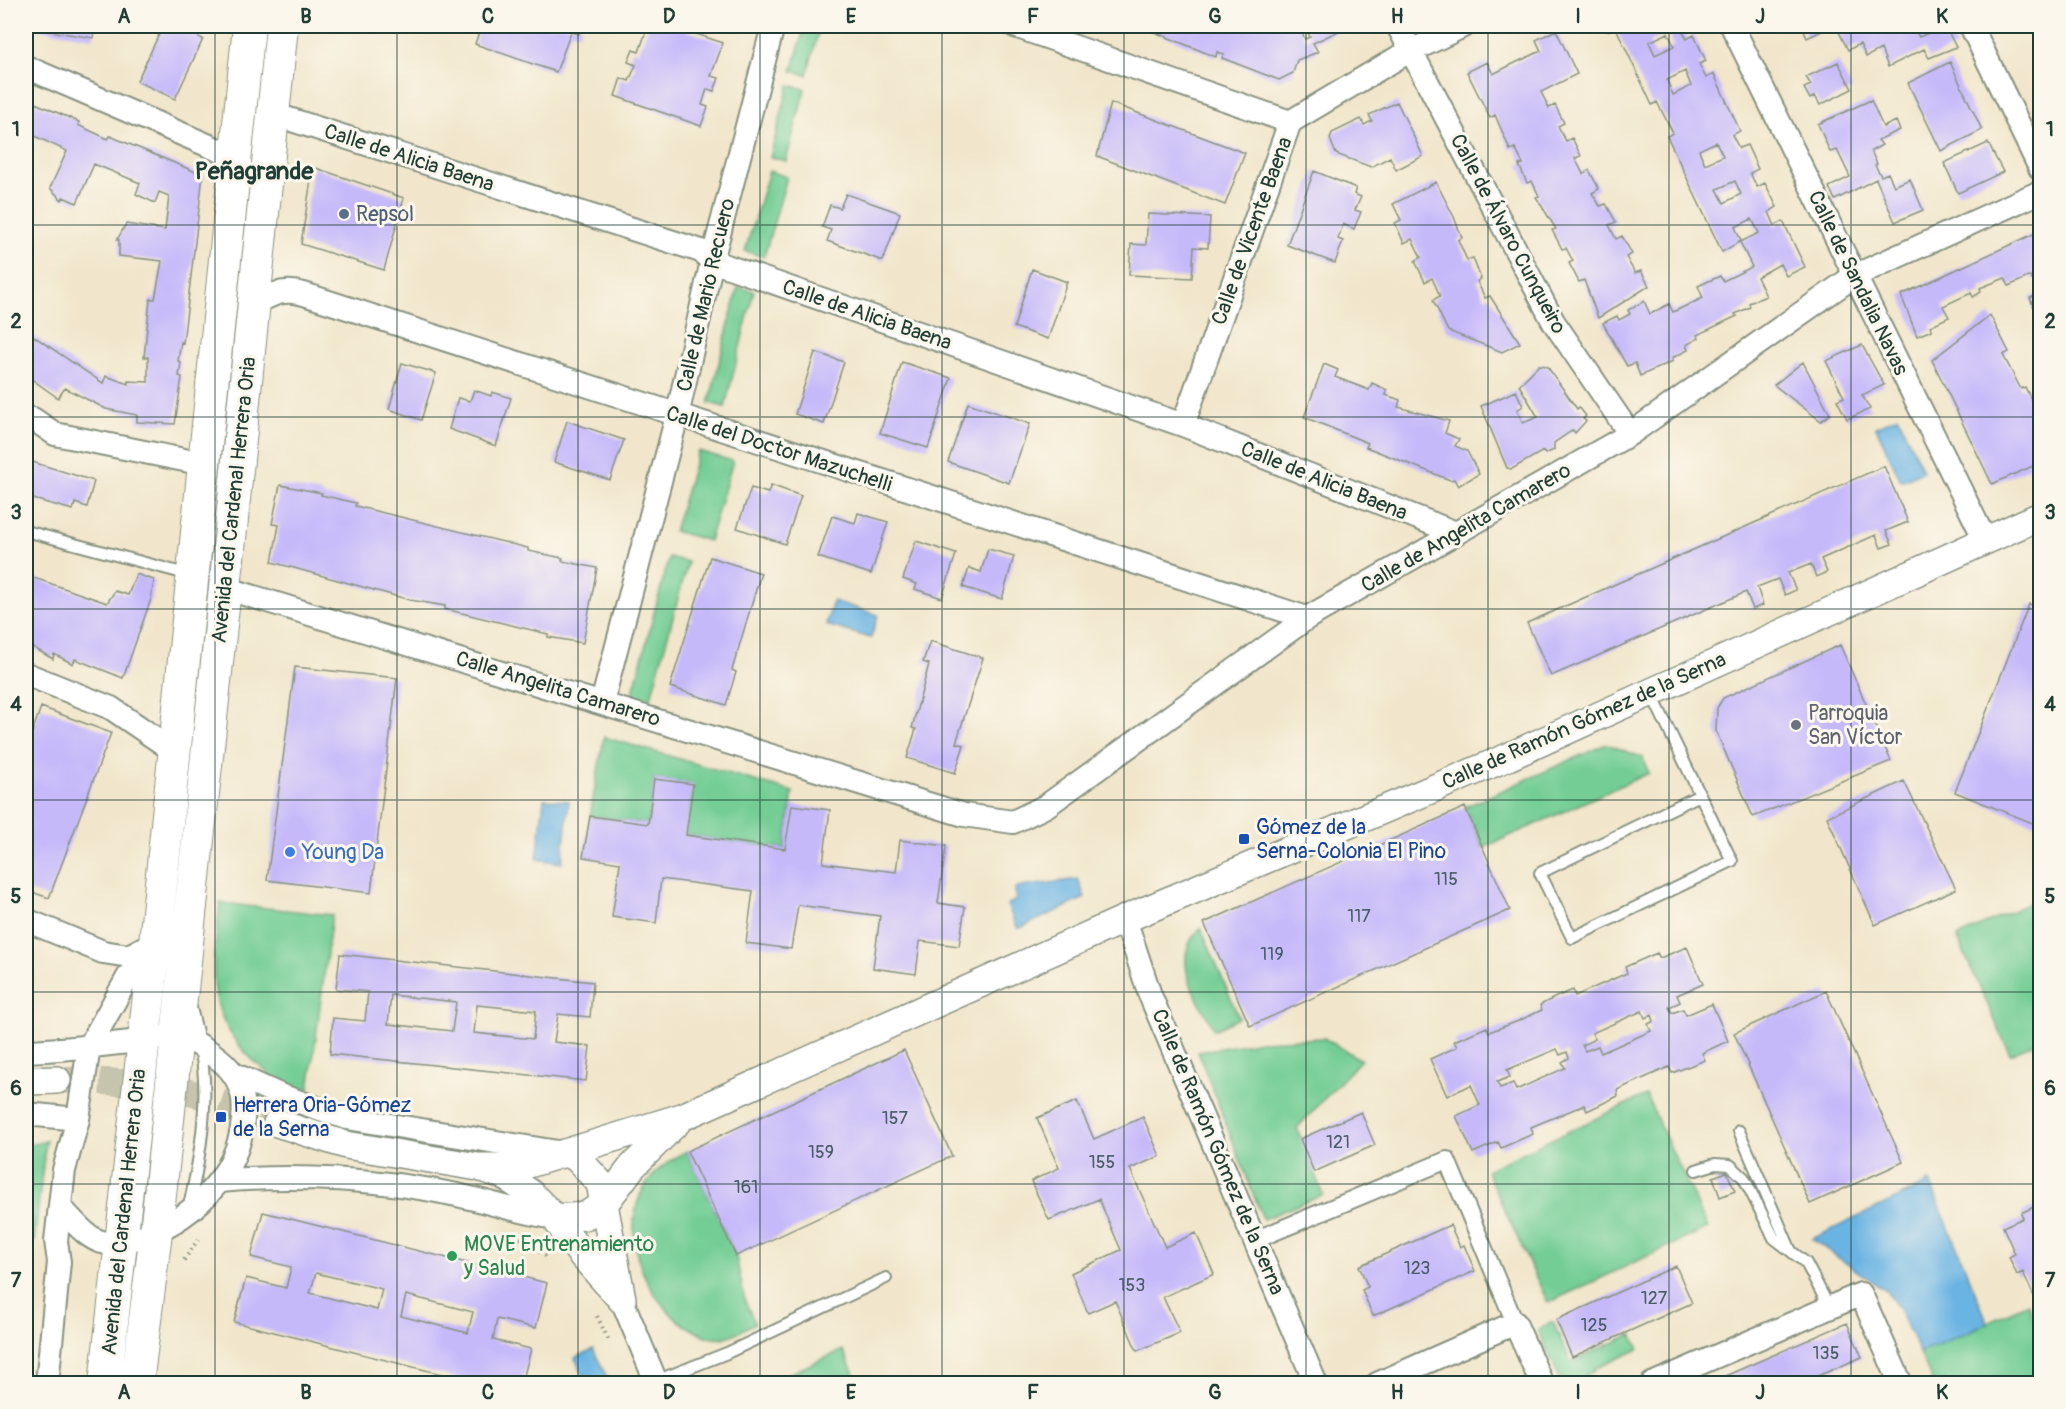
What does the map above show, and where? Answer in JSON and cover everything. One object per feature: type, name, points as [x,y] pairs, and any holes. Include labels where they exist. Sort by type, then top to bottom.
[{"type":"main road","name":"Avenida del Cardenal Herrera Oria","points":[[105,1383],[155,942],[249,26]]},
{"type":"main road","name":"Avenida del Cardenal Herrera Oria","points":[[137,1383],[156,1232],[188,1040],[183,975],[282,26]]},
{"type":"street","name":"Calle de Mario Recuero","points":[[602,703],[677,416],[712,261],[773,26]]},
{"type":"street","name":"Calle de Álvaro Cunqueiro","points":[[1398,26],[1553,321],[1630,435]]},
{"type":"street","name":"Calle de Vicente Baena","points":[[1183,425],[1290,122],[1410,51],[1463,26]]},
{"type":"street","name":"Calle de Sandalia Navas","points":[[1732,26],[1985,540]]},
{"type":"street","points":[[1971,26],[2040,168]]},
{"type":"street","points":[[1029,28],[1290,122]]},
{"type":"street","points":[[26,67],[235,157]]},
{"type":"street","name":"Calle de Alicia Baena","points":[[273,114],[701,251],[712,261],[1183,425],[1456,533]]},
{"type":"street","name":"Calle de Angelita Camarero","points":[[890,791],[964,815],[1014,822],[1046,806],[1307,618],[1630,435],[1854,276],[2040,192]]},
{"type":"street","name":"Calle del Doctor Mazuchelli","points":[[253,305],[270,294],[290,290],[1307,618]]},
{"type":"street","points":[[33,419],[55,434],[204,464]]},
{"type":"street","name":"Calle de Ramón Gómez de la Serna","points":[[277,1123],[346,1145],[478,1167],[519,1167],[682,1117],[1125,919],[1508,757],[2040,516]]},
{"type":"street","name":"Calle Angelita Camarero","points":[[225,588],[890,791]]},
{"type":"street","points":[[26,674],[111,708],[174,751]]},
{"type":"street","name":"Calle de Ramón Gómez de la Serna","points":[[1125,919],[1150,995],[1316,1383]]},
{"type":"street","points":[[26,920],[103,952],[129,956],[155,942]]},
{"type":"street","points":[[47,1383],[59,1262],[56,1242],[64,1170],[78,1119],[89,1047],[128,977],[155,942]]},
{"type":"street","points":[[188,1040],[236,1075]]},
{"type":"street","name":"Avenida del Cardenal Herrera Oria","points":[[26,1051],[143,1041],[188,1040]]},
{"type":"street","name":"Calle de Ramón Gómez de la Serna","points":[[236,1075],[282,1096],[347,1119],[564,1153],[576,1157],[600,1183],[622,1300],[657,1382]]},
{"type":"street","name":"Avenida del Cardenal Herrera Oria","points":[[156,1232],[187,1212],[220,1181],[234,1160],[242,1137],[243,1094],[236,1075]]},
{"type":"street","points":[[26,1081],[57,1080]]},
{"type":"street","points":[[26,1114],[78,1119]]},
{"type":"street","name":"Calle de Ramón Gómez de la Serna","points":[[220,1181],[277,1178],[416,1188],[458,1195],[555,1218],[585,1216],[605,1203],[632,1167],[682,1117]]},
{"type":"street","points":[[1255,1240],[1447,1160],[1542,1383]]},
{"type":"street","name":"Calle de Ramón Gómez de la Serna","points":[[478,1167],[517,1183],[555,1218],[581,1254],[622,1300]]},
{"type":"street","points":[[61,1208],[90,1236],[103,1242],[122,1242],[156,1232]]},
{"type":"street","points":[[1652,1383],[1861,1294],[1901,1383]]},
{"type":"street","points":[[1377,1383],[1515,1323]]},
{"type":"lane","points":[[26,531],[193,576]]},
{"type":"lane","points":[[1650,691],[1732,861],[1572,938],[1540,873],[1700,795]]},
{"type":"lane","name":"Avenida del Cardenal Herrera Oria","points":[[187,1212],[195,1180],[204,1094],[188,1040]]},
{"type":"lane","points":[[1739,1131],[1792,1253]]},
{"type":"lane","points":[[1696,1170],[1715,1164],[1730,1165],[1744,1178],[1774,1238],[1806,1263],[1829,1306]]},
{"type":"lane","points":[[657,1382],[727,1353],[886,1278]]},
{"type":"path","points":[[181,1268],[204,1233]]},
{"type":"path","points":[[509,1234],[520,1239],[555,1266]]},
{"type":"path","points":[[594,1310],[609,1342]]},
{"type":"green space","points":[[805,26],[820,26],[807,75],[792,71]]},
{"type":"green space","points":[[789,85],[805,89],[786,161],[770,157]]},
{"type":"green space","points":[[769,171],[787,177],[764,257],[745,251]]},
{"type":"green space","points":[[738,287],[754,291],[725,407],[709,403]]},
{"type":"green space","points":[[698,451],[733,461],[709,541],[674,531]]},
{"type":"green space","points":[[669,557],[688,562],[650,701],[632,696]]},
{"type":"green space","points":[[604,737],[793,792],[785,849],[686,835],[692,784],[654,779],[648,824],[590,816]]},
{"type":"green space","points":[[1606,744],[1642,757],[1649,773],[1483,848],[1465,807]]},
{"type":"green space","points":[[2040,898],[2040,1041],[2010,1054],[1957,937]]},
{"type":"green space","points":[[220,903],[332,915],[309,1090],[288,1085],[269,1074],[239,1046],[227,1028],[219,1009],[215,990],[215,950]]},
{"type":"green space","points":[[1201,928],[1239,1018],[1214,1030],[1194,992],[1186,965],[1186,952],[1191,940]]},
{"type":"green space","points":[[1324,1038],[1361,1060],[1297,1128],[1323,1195],[1263,1219],[1198,1052],[1261,1041]]},
{"type":"green space","points":[[1646,1095],[1708,1228],[1548,1303],[1486,1170]]},
{"type":"green space","points":[[46,1141],[34,1242],[26,1241],[26,1146]]},
{"type":"green space","points":[[687,1151],[736,1256],[745,1301],[755,1323],[725,1337],[708,1337],[695,1331],[665,1308],[653,1292],[637,1255],[634,1217],[639,1198],[647,1182],[659,1170],[672,1159]]},
{"type":"green space","points":[[2028,1303],[2040,1332],[2040,1383],[1933,1383],[1920,1353]]},
{"type":"green space","points":[[1553,1322],[1571,1362],[1632,1334],[1639,1349],[1594,1369],[1595,1371],[1585,1375],[1586,1378],[1572,1383],[1562,1383],[1538,1330]]},
{"type":"green space","points":[[843,1350],[858,1383],[768,1383]]},
{"type":"water","points":[[1898,416],[1923,471],[1901,481],[1876,427]]},
{"type":"water","points":[[833,601],[878,615],[871,638],[826,625]]},
{"type":"water","points":[[544,799],[569,801],[562,863],[537,859]]},
{"type":"water","points":[[1078,879],[1085,898],[1018,929],[1007,905],[1016,900],[1015,888]]},
{"type":"water","points":[[1930,1182],[1988,1323],[1920,1353],[1898,1307],[1887,1292],[1812,1239]]},
{"type":"water","points":[[593,1349],[610,1383],[587,1383],[575,1358]]},
{"type":"building","points":[[32,26],[95,26],[93,38],[31,28]]},
{"type":"building","points":[[163,26],[188,26],[185,30],[203,39],[175,99],[137,81]]},
{"type":"building","points":[[481,26],[582,26],[579,34],[571,32],[556,72],[475,44]]},
{"type":"building","points":[[648,26],[673,26],[723,43],[711,76],[719,78],[714,91],[707,89],[702,105],[708,107],[701,126],[615,96],[621,78],[629,81],[636,65],[628,62],[633,50],[639,52]]},
{"type":"building","points":[[1148,26],[1294,26],[1300,28],[1305,39],[1310,37],[1305,26],[1349,26],[1313,43],[1318,52],[1297,60],[1293,73],[1279,80],[1222,58],[1224,54],[1217,52],[1216,57],[1147,29]]},
{"type":"building","points":[[1605,26],[1680,26],[1687,39],[1694,35],[1706,61],[1699,64],[1706,78],[1714,74],[1740,131],[1732,135],[1739,148],[1747,145],[1758,169],[1750,173],[1757,187],[1765,183],[1777,207],[1769,212],[1775,226],[1783,221],[1805,267],[1786,276],[1780,264],[1757,277],[1766,296],[1749,303],[1750,307],[1735,314],[1737,316],[1697,335],[1699,338],[1686,345],[1688,350],[1672,358],[1673,361],[1640,376],[1635,363],[1627,366],[1603,323],[1617,316],[1619,320],[1630,314],[1628,310],[1644,301],[1650,314],[1669,304],[1673,312],[1703,298],[1698,286],[1720,276],[1723,281],[1752,267],[1740,242],[1759,233],[1752,219],[1735,227],[1741,241],[1722,252],[1667,136],[1673,133],[1657,102],[1652,105],[1616,28],[1607,31]],"holes":[[[1668,33],[1674,46],[1655,55],[1649,42]],[[1685,71],[1691,86],[1673,95],[1667,80]],[[1716,142],[1723,156],[1705,164],[1699,150]],[[1735,181],[1741,194],[1724,203],[1717,189]]]},
{"type":"building","points":[[1802,26],[1832,26],[1807,38]]},
{"type":"building","points":[[1836,26],[1918,26],[1921,31],[1916,32],[1919,37],[1945,26],[1956,47],[1929,58],[1924,49],[1888,67],[1881,49],[1866,57],[1860,44],[1848,50]]},
{"type":"building","points":[[1556,30],[1577,74],[1541,92],[1549,108],[1555,105],[1564,123],[1558,126],[1566,141],[1572,138],[1581,156],[1575,158],[1583,174],[1589,170],[1599,189],[1592,193],[1600,206],[1606,204],[1616,222],[1609,225],[1616,239],[1622,236],[1632,254],[1626,257],[1635,273],[1641,271],[1649,286],[1598,318],[1584,280],[1579,282],[1569,263],[1573,261],[1566,248],[1562,249],[1552,230],[1556,229],[1536,197],[1539,196],[1532,181],[1527,183],[1519,165],[1523,164],[1515,148],[1510,150],[1495,115],[1490,118],[1467,72],[1487,62],[1493,74],[1541,51],[1536,40]]},
{"type":"building","points":[[1838,62],[1852,89],[1820,105],[1815,96],[1810,99],[1804,88],[1811,85],[1806,77]]},
{"type":"building","points":[[1950,62],[1982,130],[1941,151],[1908,83]]},
{"type":"building","points":[[1871,100],[1883,127],[1896,121],[1900,130],[1878,140],[1882,145],[1871,151],[1877,164],[1875,165],[1881,176],[1888,173],[1894,186],[1910,179],[1923,210],[1895,222],[1876,179],[1835,200],[1829,187],[1850,177],[1837,150],[1830,152],[1818,124]]},
{"type":"building","points":[[26,102],[33,105],[35,103],[79,122],[78,125],[108,139],[110,136],[203,175],[183,343],[181,342],[178,361],[181,362],[179,376],[182,377],[175,424],[137,422],[137,415],[106,409],[65,388],[58,398],[26,375],[26,331],[103,383],[106,376],[128,384],[128,381],[148,382],[148,357],[144,357],[150,299],[155,299],[162,261],[119,256],[119,240],[117,240],[126,224],[165,230],[169,196],[159,192],[155,203],[136,194],[140,183],[94,164],[77,203],[63,197],[62,200],[50,188],[67,151],[26,132]]},
{"type":"building","points":[[1397,102],[1423,156],[1396,170],[1390,157],[1371,167],[1336,154],[1330,139],[1332,133],[1361,119],[1364,125],[1372,121],[1369,115]]},
{"type":"building","points":[[1111,103],[1245,153],[1225,205],[1097,156]]},
{"type":"building","points":[[1988,143],[2003,172],[1958,193],[1944,163]]},
{"type":"building","points":[[313,167],[404,198],[384,270],[301,244]]},
{"type":"building","points":[[1314,171],[1356,188],[1354,194],[1361,197],[1355,210],[1361,212],[1354,229],[1343,224],[1338,239],[1343,241],[1335,263],[1287,245]]},
{"type":"building","points":[[1436,182],[1454,217],[1462,238],[1458,240],[1467,260],[1473,258],[1481,279],[1477,281],[1485,298],[1490,296],[1520,343],[1502,352],[1448,331],[1433,300],[1440,296],[1432,278],[1425,282],[1415,261],[1421,257],[1412,239],[1404,243],[1395,223],[1401,220],[1393,204]]},
{"type":"building","points":[[846,194],[900,213],[883,261],[827,241],[831,230],[822,227],[830,205],[840,208]]},
{"type":"building","points":[[1148,214],[1210,217],[1208,248],[1194,247],[1192,278],[1129,275],[1131,244],[1146,245]]},
{"type":"building","points":[[2038,232],[2040,276],[2032,280],[2030,276],[2009,286],[2005,278],[1980,288],[1981,292],[1973,297],[1971,293],[1943,306],[1949,317],[1930,326],[1932,330],[1917,336],[1901,295]]},
{"type":"building","points":[[1032,269],[1067,282],[1048,339],[1014,327]]},
{"type":"building","points":[[2040,293],[2040,311],[2036,313],[2030,298]]},
{"type":"building","points":[[1990,315],[2009,352],[2003,355],[2021,389],[2025,387],[2040,418],[2040,463],[1992,484],[1932,360]]},
{"type":"building","points":[[1862,345],[1884,385],[1862,395],[1870,409],[1847,419],[1837,400],[1844,397],[1826,361]]},
{"type":"building","points":[[815,352],[844,362],[824,424],[795,414]]},
{"type":"building","points":[[902,362],[951,378],[928,448],[880,433]]},
{"type":"building","points":[[1803,362],[1830,414],[1821,421],[1774,385]]},
{"type":"building","points":[[402,363],[436,373],[421,420],[389,409]]},
{"type":"building","points":[[1324,364],[1338,370],[1335,377],[1369,390],[1372,383],[1387,390],[1386,395],[1400,400],[1398,407],[1449,421],[1445,433],[1459,439],[1455,446],[1467,451],[1479,474],[1458,486],[1454,479],[1450,480],[1366,447],[1368,443],[1304,417]]},
{"type":"building","points":[[1539,365],[1547,366],[1577,409],[1579,407],[1586,416],[1583,419],[1586,421],[1575,433],[1573,430],[1554,443],[1554,450],[1545,454],[1543,451],[1512,469],[1507,468],[1481,406],[1516,391],[1523,406],[1517,410],[1523,423],[1538,417],[1519,385]]},
{"type":"building","points":[[474,390],[491,396],[492,392],[511,398],[496,446],[449,429],[458,398],[470,401]]},
{"type":"building","points":[[968,403],[1030,424],[1009,483],[948,462]]},
{"type":"building","points":[[567,421],[624,440],[610,480],[554,462]]},
{"type":"building","points":[[26,460],[94,481],[87,507],[75,503],[73,510],[26,497]]},
{"type":"building","points":[[1884,466],[1908,522],[1886,531],[1892,544],[1881,548],[1876,535],[1821,559],[1827,572],[1816,577],[1811,564],[1788,573],[1796,590],[1785,595],[1778,579],[1757,587],[1763,605],[1753,609],[1746,592],[1551,676],[1527,623]]},
{"type":"building","points":[[280,485],[322,493],[321,495],[356,503],[355,506],[528,548],[528,551],[563,558],[562,561],[597,568],[583,643],[548,637],[548,634],[445,609],[445,606],[410,600],[272,562],[279,525],[272,524]]},
{"type":"building","points":[[771,485],[801,496],[785,544],[737,528],[751,488],[768,493]]},
{"type":"building","points":[[858,513],[888,522],[871,574],[818,557],[832,516],[855,523]]},
{"type":"building","points":[[916,541],[956,554],[942,598],[915,589],[917,584],[903,579]]},
{"type":"building","points":[[988,549],[1014,556],[1002,599],[963,587],[969,568],[981,572]]},
{"type":"building","points":[[710,557],[761,573],[732,670],[736,672],[726,705],[670,687]]},
{"type":"building","points":[[136,574],[154,580],[151,599],[123,678],[75,659],[73,664],[54,654],[53,659],[29,645],[26,649],[26,575],[107,603],[115,591],[128,595]]},
{"type":"building","points":[[2029,604],[2040,608],[2040,826],[1955,792]]},
{"type":"building","points":[[930,641],[983,658],[956,743],[964,745],[955,773],[907,758],[916,729],[912,728],[929,664],[923,662]]},
{"type":"building","name":"Parroquia San Víctor","points":[[1840,645],[1891,761],[1753,817],[1716,731],[1717,708],[1723,698]]},
{"type":"building","points":[[295,667],[397,678],[371,893],[267,880]]},
{"type":"building","points":[[41,707],[111,733],[49,898],[26,890],[26,750]]},
{"type":"building","points":[[654,779],[693,784],[686,835],[785,849],[792,805],[830,810],[823,863],[896,872],[900,840],[946,846],[938,903],[965,907],[959,946],[920,941],[916,974],[873,968],[880,916],[798,905],[791,949],[746,943],[753,891],[661,879],[656,923],[612,917],[620,863],[583,857],[590,816],[648,824]]},
{"type":"building","points":[[1904,781],[1956,889],[1875,925],[1827,817]]},
{"type":"building","points":[[1465,807],[1510,910],[1250,1026],[1204,923]]},
{"type":"building","points":[[1687,947],[1703,984],[1677,995],[1680,1002],[1669,1007],[1672,1013],[1683,1009],[1686,1015],[1712,1004],[1728,1041],[1702,1053],[1705,1060],[1672,1073],[1669,1067],[1617,1090],[1618,1096],[1587,1111],[1584,1105],[1531,1127],[1533,1134],[1501,1148],[1498,1142],[1473,1153],[1456,1116],[1480,1105],[1471,1085],[1447,1096],[1430,1059],[1457,1047],[1454,1041],[1487,1027],[1489,1032],[1516,1022],[1542,1010],[1540,1005],[1556,997],[1573,990],[1575,996],[1627,973],[1625,967],[1657,953],[1660,958]],"holes":[[[1642,1011],[1645,1018],[1652,1015],[1654,1021],[1648,1024],[1651,1031],[1601,1053],[1598,1046],[1585,1051],[1582,1045],[1595,1039],[1592,1033]],[[1557,1049],[1560,1055],[1567,1052],[1569,1058],[1562,1062],[1565,1068],[1516,1090],[1513,1083],[1500,1088],[1497,1082],[1510,1077],[1507,1070]]]},
{"type":"building","points":[[340,954],[593,982],[590,1017],[558,1014],[554,1042],[590,1046],[586,1081],[330,1054],[333,1018],[365,1021],[368,992],[336,989]],"holes":[[[391,995],[456,1002],[452,1031],[388,1024]],[[477,1005],[536,1011],[533,1039],[474,1033]]]},
{"type":"building","points":[[1826,991],[1903,1162],[1810,1204],[1734,1033]]},
{"type":"building","points":[[904,1050],[952,1156],[736,1256],[687,1151]]},
{"type":"building","points":[[1077,1101],[1094,1139],[1143,1117],[1160,1156],[1130,1169],[1165,1247],[1196,1233],[1214,1274],[1163,1297],[1180,1333],[1137,1351],[1115,1301],[1088,1313],[1071,1273],[1121,1250],[1099,1199],[1049,1220],[1031,1181],[1059,1168],[1037,1118]]},
{"type":"building","points":[[1361,1112],[1375,1145],[1314,1172],[1300,1139]]},
{"type":"building","points":[[1727,1172],[1735,1191],[1720,1197],[1713,1177]]},
{"type":"building","points":[[2040,1204],[2040,1310],[2023,1272],[2017,1275],[2009,1257],[2015,1254],[2003,1227],[2023,1218],[2021,1213]]},
{"type":"building","points":[[263,1212],[547,1283],[536,1328],[497,1319],[493,1340],[531,1349],[522,1383],[477,1383],[234,1322],[246,1278],[286,1288],[291,1267],[251,1257]],"holes":[[[316,1273],[382,1289],[377,1310],[310,1293]],[[406,1295],[473,1312],[468,1333],[401,1316]]]},
{"type":"building","points":[[1450,1225],[1460,1247],[1464,1245],[1475,1271],[1373,1316],[1362,1290],[1368,1287],[1359,1266]]},
{"type":"building","points":[[1676,1266],[1692,1303],[1572,1357],[1556,1320]]},
{"type":"building","points":[[1847,1323],[1862,1357],[1804,1382],[1709,1383]]},
{"type":"tunnel","points":[[59,1080],[167,1088],[222,1102],[277,1123]]},
{"type":"place","name":"Repsol","points":[[344,214]]},
{"type":"place","name":"Parroquia San Víctor","points":[[1796,725]]},
{"type":"place","name":"Gómez de la Serna-Colonia El Pino","points":[[1244,839]]},
{"type":"place","name":"Young Da","points":[[290,852]]},
{"type":"place","name":"Herrera Oria-Gómez de la Serna","points":[[221,1117]]},
{"type":"place","name":"MOVE Entrenamiento y Salud","points":[[452,1256]]},
{"type":"district","name":"Peñagrande","points":[[254,171]]}]
